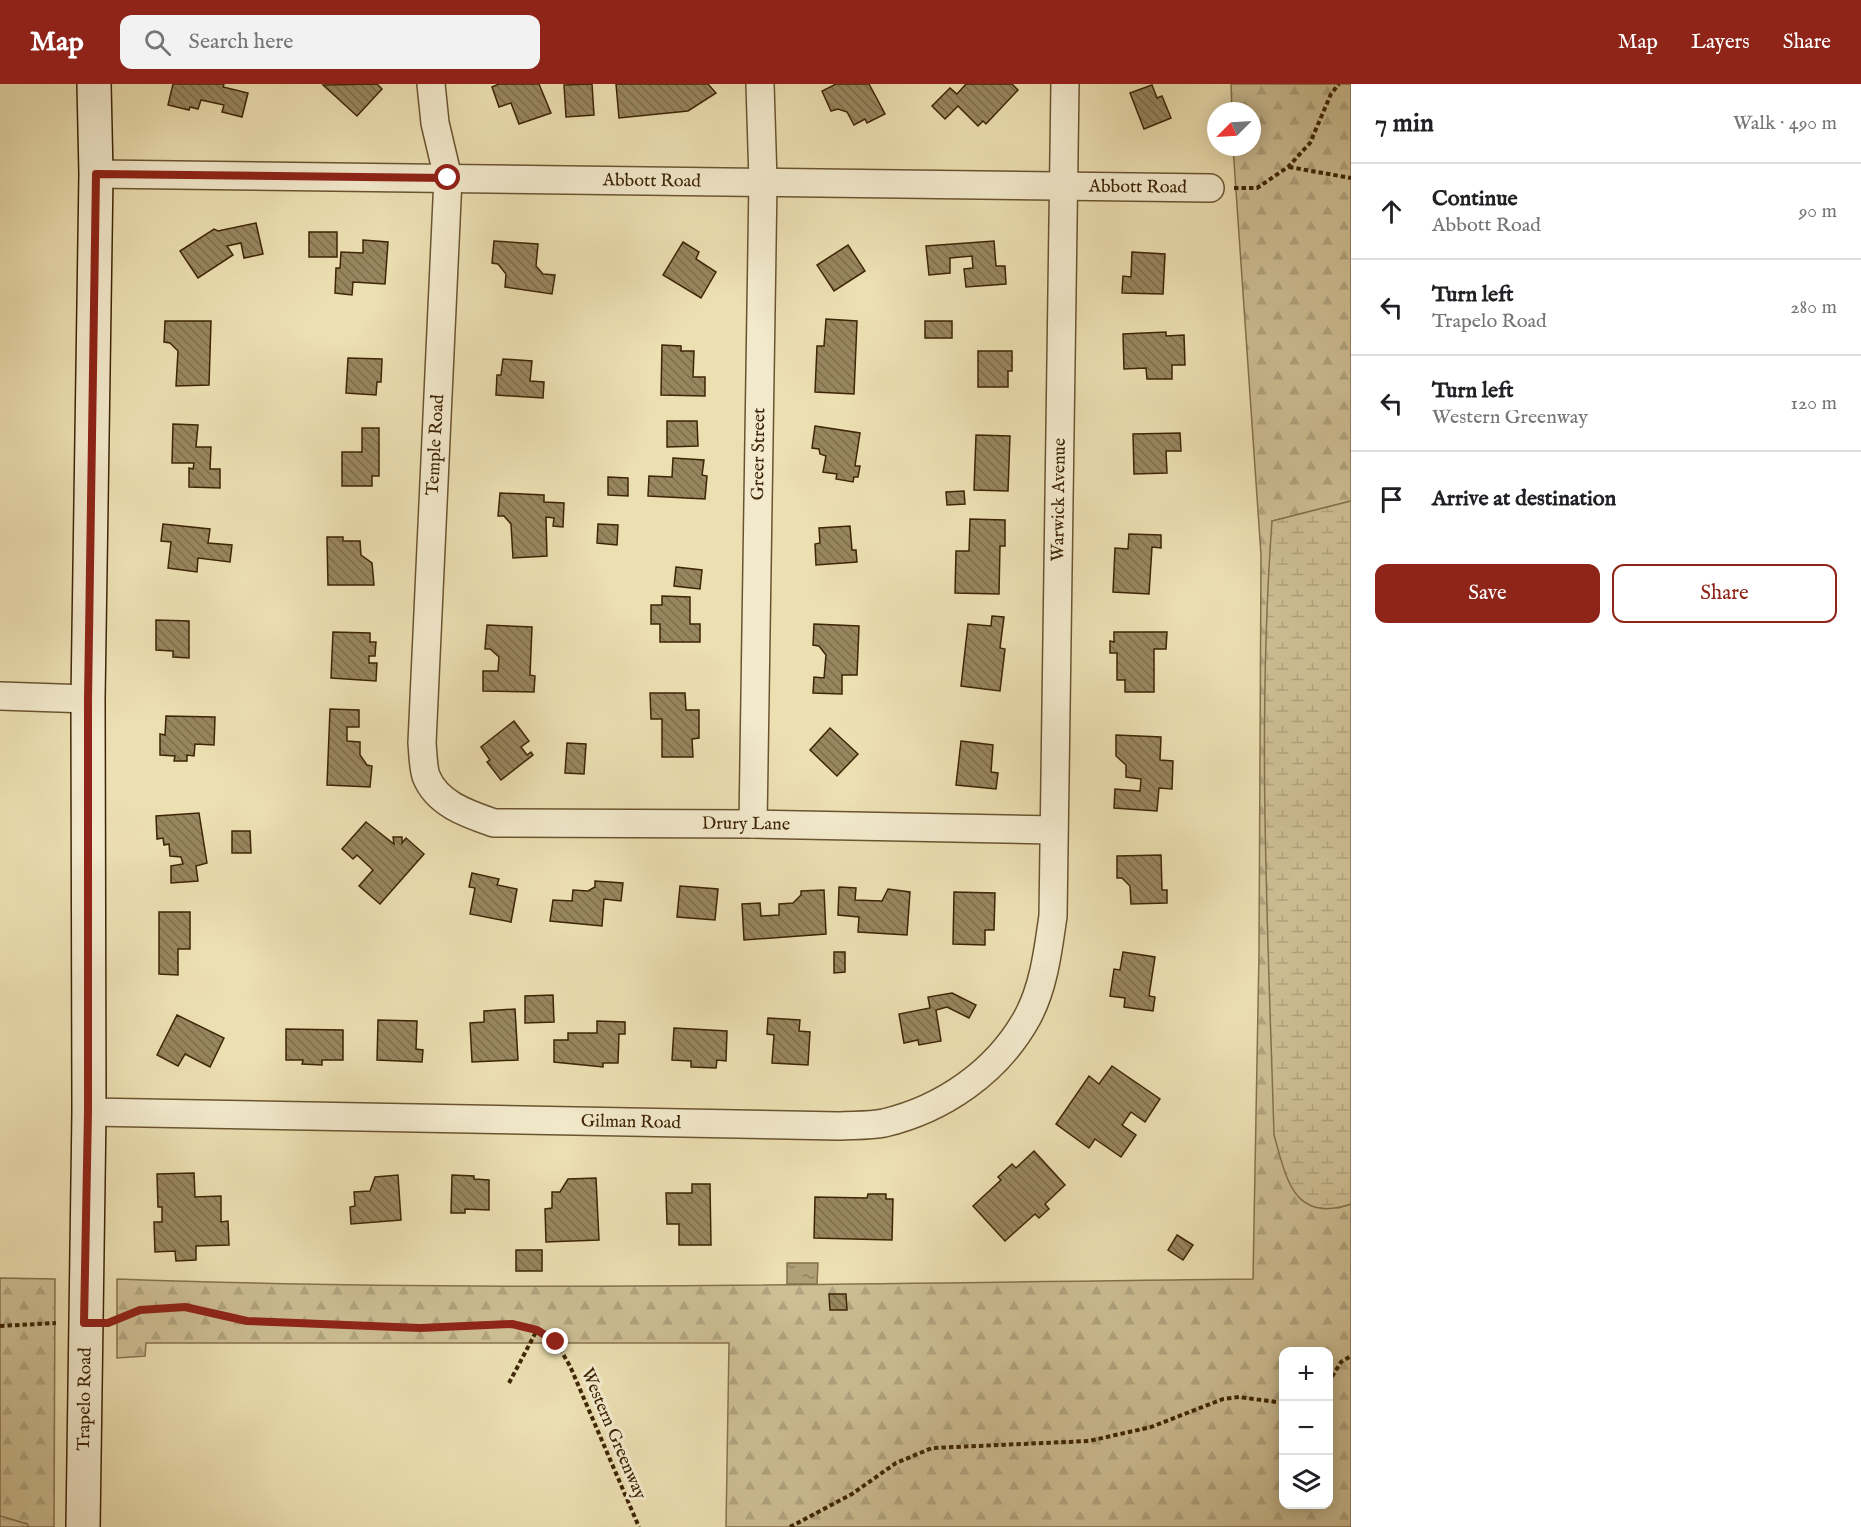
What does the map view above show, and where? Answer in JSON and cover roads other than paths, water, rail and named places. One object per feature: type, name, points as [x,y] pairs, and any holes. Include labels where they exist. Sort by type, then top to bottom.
[{"type":"main road","name":"Trapelo Road","points":[[82,1527],[88,1112],[88,699],[96,174],[94,84]]},
{"type":"street","name":"Temple Road","points":[[431,84],[435,123],[448,178],[422,743],[426,776],[445,801]]},
{"type":"street","name":"Greer Street","points":[[753,824],[763,181],[760,84]]},
{"type":"street","name":"Warwick Avenue","points":[[1053,916],[1065,84]]},
{"type":"street","name":"Abbott Road","points":[[96,174],[1209,188]]},
{"type":"street","points":[[0,696],[88,699]]},
{"type":"street","name":"Drury Lane","points":[[445,801],[466,814],[494,823],[753,824],[1053,830]]},
{"type":"street","name":"Gilman Road","points":[[88,1112],[838,1126],[882,1123],[926,1110],[966,1087],[1000,1056],[1028,1017],[1044,972],[1053,916]]},
{"type":"water","points":[[787,1263],[818,1263],[817,1284],[787,1284]]}]
